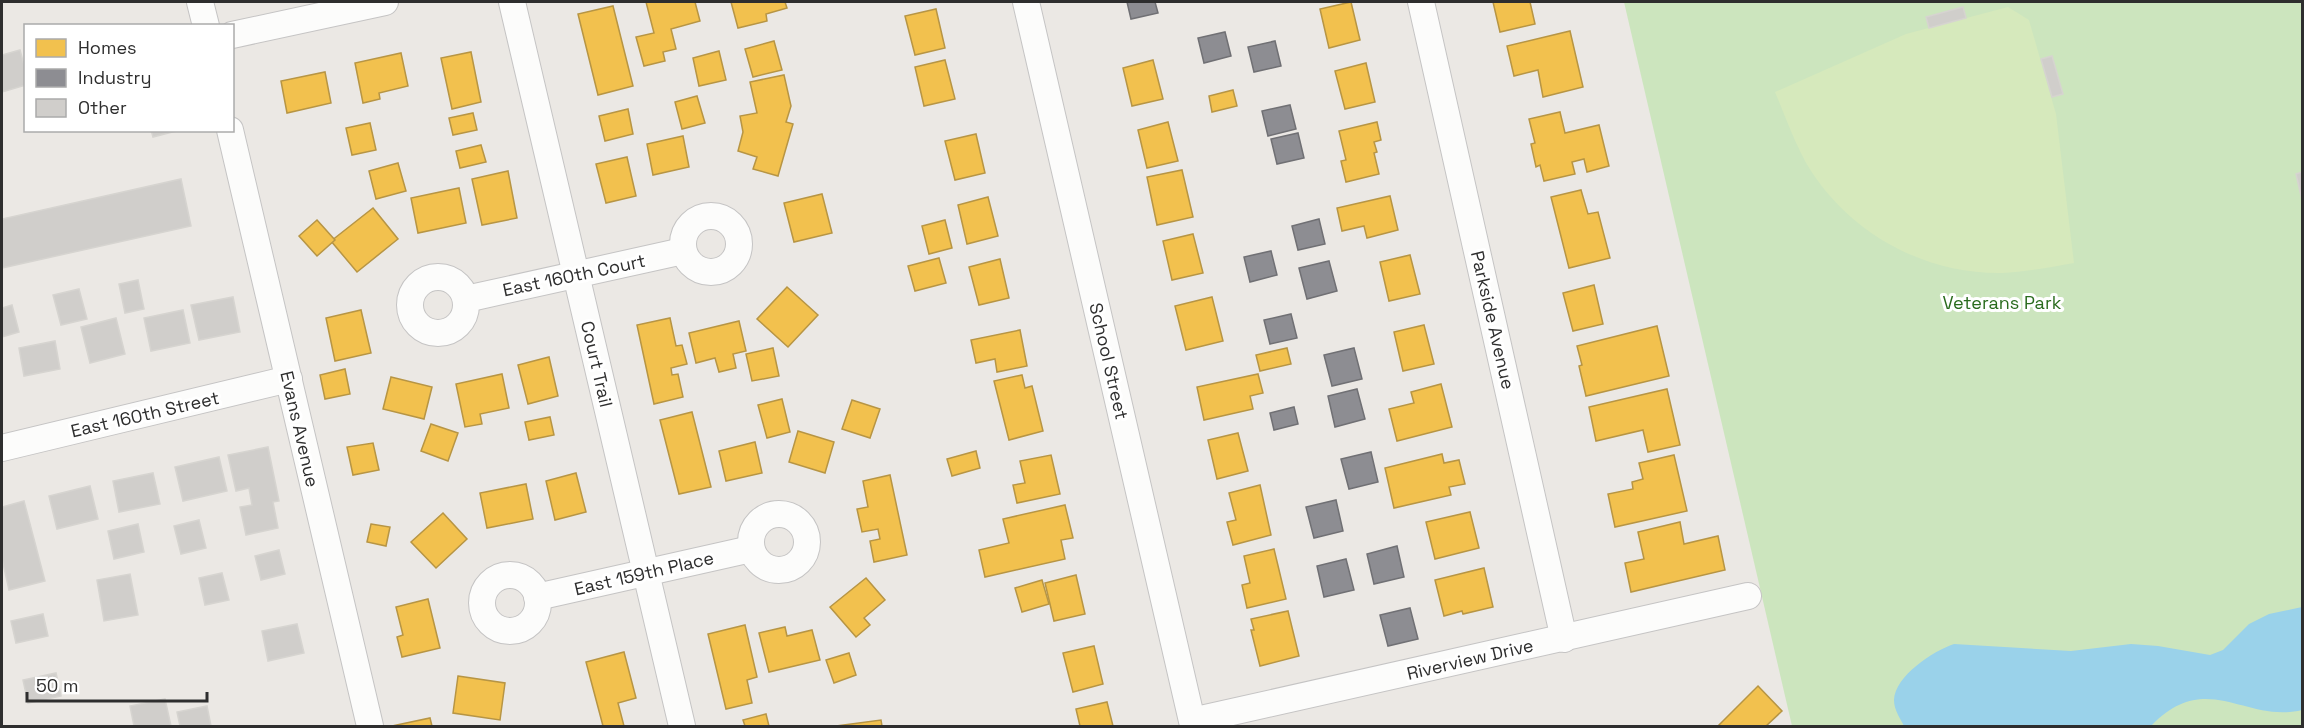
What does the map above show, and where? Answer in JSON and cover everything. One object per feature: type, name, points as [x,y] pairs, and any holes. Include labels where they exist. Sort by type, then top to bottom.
[{"type":"street","points":[[200,2],[206,24]]},
{"type":"street","points":[[234,34],[385,2]]},
{"type":"street","name":"Court Trail","points":[[512,2],[682,726]]},
{"type":"street","name":"School Street","points":[[1026,2],[1192,721]]},
{"type":"street","name":"Parkside Avenue","points":[[1421,2],[1564,639]]},
{"type":"street","name":"Evans Avenue","points":[[230,132],[370,726]]},
{"type":"street","name":"East 160th Court","points":[[466,299],[683,250]]},
{"type":"street","name":"East 160th Street","points":[[2,448],[289,379]]},
{"type":"street","name":"East 159th Place","points":[[537,597],[751,549]]},
{"type":"street","name":"Riverview Drive","points":[[1192,721],[1748,596]]},
{"type":"green space","name":"Veterans Park","points":[[1624,2],[2302,2],[2302,726],[1792,726]]},
{"type":"green space","points":[[2008,7],[2029,20],[2056,114],[2074,263],[2002,273],[1973,272],[1919,258],[1893,246],[1870,232],[1848,214],[1828,194],[1811,171],[1775,92],[1906,34]]},
{"type":"water","points":[[2302,607],[2302,710],[2281,712],[2262,710],[2208,699],[2190,701],[2171,709],[2151,726],[1904,726],[1895,707],[1896,691],[1908,674],[1926,658],[1954,644],[2071,651],[2131,644],[2210,655],[2223,650],[2249,624],[2269,614]]},
{"type":"building: Homes","points":[[646,2],[695,2],[700,21],[671,29],[676,49],[663,52],[665,61],[644,66],[636,37],[654,33]]},
{"type":"building: Homes","points":[[731,2],[785,2],[787,8],[766,14],[767,21],[738,28]]},
{"type":"building: Homes","points":[[1351,2],[1360,40],[1329,48],[1320,9]]},
{"type":"building: Homes","points":[[1493,2],[1530,2],[1535,24],[1500,32]]},
{"type":"building: Homes","points":[[613,6],[633,86],[598,95],[578,14]]},
{"type":"building: Homes","points":[[936,9],[945,48],[915,55],[905,16]]},
{"type":"building: Homes","points":[[1570,31],[1583,87],[1543,97],[1538,70],[1514,76],[1507,46]]},
{"type":"building: Homes","points":[[774,41],[782,70],[753,77],[745,49]]},
{"type":"building: Homes","points":[[719,51],[726,80],[699,86],[693,58]]},
{"type":"building: Homes","points":[[471,52],[481,102],[452,109],[441,58]]},
{"type":"building: Homes","points":[[401,53],[408,86],[379,93],[380,99],[363,103],[355,63]]},
{"type":"building: Homes","points":[[945,60],[955,99],[924,106],[915,67]]},
{"type":"building: Homes","points":[[1153,60],[1163,99],[1132,106],[1123,68]]},
{"type":"building: Homes","points":[[1366,63],[1375,102],[1345,109],[1335,71]]},
{"type":"building: Homes","points":[[325,72],[331,103],[287,113],[281,81]]},
{"type":"building: Homes","points":[[784,75],[791,106],[786,122],[793,124],[778,176],[753,169],[757,157],[738,151],[743,132],[740,116],[757,113],[750,82]]},
{"type":"building: Homes","points":[[1233,90],[1237,106],[1212,112],[1209,96]]},
{"type":"building: Homes","points":[[697,96],[705,123],[682,129],[675,102]]},
{"type":"building: Homes","points":[[628,109],[633,134],[605,141],[599,116]]},
{"type":"building: Homes","points":[[1560,112],[1565,133],[1599,125],[1609,166],[1587,172],[1584,159],[1572,162],[1575,174],[1544,181],[1540,165],[1536,167],[1531,144],[1535,143],[1529,119]]},
{"type":"building: Homes","points":[[473,113],[477,130],[453,135],[449,118]]},
{"type":"building: Homes","points":[[1168,122],[1178,161],[1147,168],[1138,130]]},
{"type":"building: Homes","points":[[1377,122],[1381,140],[1374,142],[1377,152],[1374,153],[1379,174],[1346,182],[1341,161],[1346,160],[1339,131]]},
{"type":"building: Homes","points":[[370,123],[376,150],[352,155],[346,128]]},
{"type":"building: Homes","points":[[976,134],[985,173],[955,180],[945,141]]},
{"type":"building: Homes","points":[[683,136],[689,167],[653,175],[647,144]]},
{"type":"building: Homes","points":[[481,145],[486,162],[460,168],[456,151]]},
{"type":"building: Homes","points":[[627,157],[636,196],[606,203],[596,164]]},
{"type":"building: Homes","points":[[398,163],[406,191],[376,199],[369,171]]},
{"type":"building: Homes","points":[[1182,170],[1193,217],[1157,225],[1147,177]]},
{"type":"building: Homes","points":[[508,171],[517,218],[482,225],[472,179]]},
{"type":"building: Homes","points":[[459,188],[466,223],[418,233],[411,198]]},
{"type":"building: Homes","points":[[1581,190],[1588,214],[1598,212],[1610,258],[1569,268],[1551,197]]},
{"type":"building: Homes","points":[[822,194],[832,233],[794,242],[784,203]]},
{"type":"building: Homes","points":[[1390,196],[1398,230],[1367,238],[1364,226],[1342,231],[1337,208]]},
{"type":"building: Homes","points":[[988,197],[998,236],[967,244],[958,205]]},
{"type":"building: Homes","points":[[373,208],[398,239],[357,272],[331,241]]},
{"type":"building: Homes","points":[[317,220],[335,240],[317,256],[299,236]]},
{"type":"building: Homes","points":[[945,220],[952,248],[929,254],[922,226]]},
{"type":"building: Homes","points":[[1193,234],[1203,273],[1172,280],[1163,241]]},
{"type":"building: Homes","points":[[1410,255],[1420,294],[1389,301],[1380,262]]},
{"type":"building: Homes","points":[[939,258],[946,283],[915,291],[908,266]]},
{"type":"building: Homes","points":[[1000,259],[1009,298],[979,305],[969,267]]},
{"type":"building: Homes","points":[[1594,285],[1603,324],[1573,331],[1563,293]]},
{"type":"building: Homes","points":[[787,287],[818,315],[788,347],[757,319]]},
{"type":"building: Homes","points":[[1212,297],[1223,341],[1186,350],[1175,306]]},
{"type":"building: Homes","points":[[361,310],[371,353],[335,361],[326,318]]},
{"type":"building: Homes","points":[[670,318],[676,346],[682,345],[687,364],[671,368],[672,375],[678,374],[683,397],[654,404],[637,325]]},
{"type":"building: Homes","points":[[739,321],[746,351],[733,354],[736,368],[719,372],[715,358],[696,363],[689,333]]},
{"type":"building: Homes","points":[[1424,325],[1434,364],[1403,371],[1394,332]]},
{"type":"building: Homes","points":[[1657,326],[1669,376],[1586,396],[1577,346]]},
{"type":"building: Homes","points":[[1020,330],[1027,366],[997,372],[995,359],[976,363],[971,340]]},
{"type":"building: Homes","points":[[773,348],[779,376],[752,381],[746,354]]},
{"type":"building: Homes","points":[[1287,348],[1291,364],[1260,371],[1256,355]]},
{"type":"building: Homes","points":[[549,357],[558,396],[528,404],[518,365]]},
{"type":"building: Homes","points":[[345,369],[350,394],[325,399],[320,375]]},
{"type":"building: Homes","points":[[502,374],[509,408],[480,414],[482,424],[465,427],[456,384]]},
{"type":"building: Homes","points":[[1258,374],[1263,393],[1250,396],[1253,409],[1204,420],[1197,387]]},
{"type":"building: Homes","points":[[1022,375],[1025,388],[1032,386],[1043,431],[1009,440],[994,381]]},
{"type":"building: Homes","points":[[391,377],[432,387],[424,419],[383,409]]},
{"type":"building: Homes","points":[[1441,384],[1452,427],[1397,441],[1389,409],[1414,403],[1411,392]]},
{"type":"building: Homes","points":[[1667,389],[1680,445],[1648,452],[1643,430],[1596,441],[1589,407]]},
{"type":"building: Homes","points":[[782,399],[790,432],[767,438],[758,405]]},
{"type":"building: Homes","points":[[852,400],[880,409],[870,438],[842,429]]},
{"type":"building: Homes","points":[[692,412],[711,487],[679,494],[660,420]]},
{"type":"building: Homes","points":[[550,417],[554,435],[529,440],[525,422]]},
{"type":"building: Homes","points":[[431,424],[458,433],[448,461],[421,451]]},
{"type":"building: Homes","points":[[798,431],[834,442],[825,473],[789,462]]},
{"type":"building: Homes","points":[[1238,433],[1248,471],[1217,479],[1208,440]]},
{"type":"building: Homes","points":[[755,442],[762,473],[726,481],[719,451]]},
{"type":"building: Homes","points":[[373,443],[379,470],[353,475],[347,447]]},
{"type":"building: Homes","points":[[976,451],[980,468],[952,476],[947,459]]},
{"type":"building: Homes","points":[[1442,454],[1444,463],[1459,460],[1465,484],[1449,487],[1451,495],[1394,508],[1385,468]]},
{"type":"building: Homes","points":[[1051,455],[1060,494],[1017,503],[1013,485],[1025,483],[1020,461]]},
{"type":"building: Homes","points":[[1674,455],[1687,511],[1615,527],[1608,494],[1633,489],[1632,482],[1643,479],[1639,463]]},
{"type":"building: Homes","points":[[576,473],[586,512],[555,520],[546,481]]},
{"type":"building: Homes","points":[[890,475],[907,555],[874,562],[870,541],[880,539],[878,529],[862,532],[857,509],[868,507],[863,481]]},
{"type":"building: Homes","points":[[526,484],[533,519],[487,528],[480,493]]},
{"type":"building: Homes","points":[[1260,485],[1271,535],[1233,545],[1227,522],[1236,520],[1229,493]]},
{"type":"building: Homes","points":[[1065,505],[1073,538],[1061,540],[1065,559],[985,577],[979,550],[1009,543],[1003,519]]},
{"type":"building: Homes","points":[[1470,512],[1479,548],[1435,559],[1426,522]]},
{"type":"building: Homes","points":[[443,513],[467,539],[436,568],[411,542]]},
{"type":"building: Homes","points":[[1680,522],[1684,544],[1718,536],[1725,570],[1631,592],[1625,563],[1644,559],[1638,532]]},
{"type":"building: Homes","points":[[371,524],[390,527],[386,546],[367,542]]},
{"type":"building: Homes","points":[[1274,549],[1286,599],[1247,608],[1242,585],[1250,583],[1244,556]]},
{"type":"building: Homes","points":[[1484,568],[1493,607],[1444,616],[1435,580]]},
{"type":"building: Homes","points":[[1076,575],[1085,614],[1054,621],[1045,583]]},
{"type":"building: Homes","points":[[866,578],[885,600],[864,618],[870,625],[856,637],[830,607]]},
{"type":"building: Homes","points":[[1042,580],[1049,604],[1022,612],[1015,588]]},
{"type":"building: Homes","points":[[428,599],[440,648],[402,657],[397,637],[403,635],[396,607]]},
{"type":"building: Homes","points":[[1288,611],[1299,656],[1260,666],[1251,630],[1254,630],[1251,619]]},
{"type":"building: Homes","points":[[745,625],[757,677],[747,680],[752,703],[726,709],[708,634]]},
{"type":"building: Homes","points":[[785,627],[787,636],[812,630],[820,660],[769,672],[759,633]]},
{"type":"building: Homes","points":[[1094,646],[1103,684],[1073,692],[1063,653]]},
{"type":"building: Homes","points":[[624,652],[636,698],[618,703],[624,726],[603,726],[586,662]]},
{"type":"building: Homes","points":[[849,653],[856,675],[834,683],[826,660]]},
{"type":"building: Homes","points":[[458,676],[505,683],[500,720],[453,713]]},
{"type":"building: Homes","points":[[1758,686],[1782,711],[1766,726],[1718,726]]},
{"type":"building: Homes","points":[[1107,702],[1113,726],[1080,726],[1076,709]]},
{"type":"building: Homes","points":[[766,714],[769,726],[745,726],[743,720]]},
{"type":"building: Homes","points":[[430,718],[432,726],[392,726]]},
{"type":"building: Homes","points":[[881,720],[882,726],[836,726]]},
{"type":"building: Industry","points":[[1127,2],[1155,2],[1158,13],[1131,19]]},
{"type":"building: Industry","points":[[1225,32],[1231,56],[1204,63],[1198,38]]},
{"type":"building: Industry","points":[[1275,41],[1281,66],[1254,72],[1248,47]]},
{"type":"building: Industry","points":[[1290,105],[1296,129],[1268,136],[1262,111]]},
{"type":"building: Industry","points":[[1298,133],[1304,158],[1277,164],[1271,139]]},
{"type":"building: Industry","points":[[1319,219],[1325,244],[1298,250],[1292,226]]},
{"type":"building: Industry","points":[[1271,251],[1277,275],[1250,282],[1244,257]]},
{"type":"building: Industry","points":[[1329,261],[1337,291],[1307,299],[1299,268]]},
{"type":"building: Industry","points":[[1291,314],[1297,338],[1270,344],[1264,320]]},
{"type":"building: Industry","points":[[1354,348],[1362,379],[1332,386],[1324,355]]},
{"type":"building: Industry","points":[[1357,389],[1365,419],[1335,427],[1328,396]]},
{"type":"building: Industry","points":[[1294,407],[1298,424],[1274,430],[1270,413]]},
{"type":"building: Industry","points":[[1371,452],[1378,482],[1349,489],[1341,459]]},
{"type":"building: Industry","points":[[1336,500],[1343,531],[1314,538],[1306,507]]},
{"type":"building: Industry","points":[[1397,546],[1404,577],[1374,584],[1367,554]]},
{"type":"building: Industry","points":[[1346,559],[1354,590],[1324,597],[1317,566]]},
{"type":"building: Industry","points":[[1410,608],[1418,639],[1388,646],[1380,615]]},
{"type":"building: Other","points":[[1963,7],[1966,18],[1929,28],[1926,17]]},
{"type":"building: Other","points":[[20,50],[24,65],[24,86],[2,92],[2,55]]},
{"type":"building: Other","points":[[2052,56],[2063,94],[2052,97],[2041,59]]},
{"type":"building: Other","points":[[152,132],[172,132],[153,137]]},
{"type":"building: Other","points":[[2302,172],[2302,200],[2296,174]]},
{"type":"building: Other","points":[[181,179],[191,226],[2,268],[2,219]]},
{"type":"building: Other","points":[[138,280],[144,309],[125,313],[119,284]]},
{"type":"building: Other","points":[[79,289],[87,319],[61,325],[53,295]]},
{"type":"building: Other","points":[[233,297],[240,332],[199,340],[191,305]]},
{"type":"building: Other","points":[[12,305],[19,332],[2,337],[2,308]]},
{"type":"building: Other","points":[[183,310],[190,343],[151,351],[144,318]]},
{"type":"building: Other","points":[[116,318],[125,354],[90,363],[81,327]]},
{"type":"building: Other","points":[[55,341],[60,369],[24,376],[19,348]]},
{"type":"building: Other","points":[[268,447],[279,501],[273,502],[278,528],[246,535],[240,507],[252,505],[249,488],[236,491],[228,455]]},
{"type":"building: Other","points":[[219,457],[227,491],[183,501],[175,467]]},
{"type":"building: Other","points":[[153,473],[160,504],[119,512],[113,481]]},
{"type":"building: Other","points":[[90,486],[98,519],[57,529],[49,496]]},
{"type":"building: Other","points":[[24,501],[45,581],[9,590],[2,559],[2,507]]},
{"type":"building: Other","points":[[199,520],[206,548],[181,554],[174,526]]},
{"type":"building: Other","points":[[138,524],[144,552],[114,559],[108,531]]},
{"type":"building: Other","points":[[279,550],[285,574],[261,580],[255,556]]},
{"type":"building: Other","points":[[222,573],[229,600],[205,605],[199,578]]},
{"type":"building: Other","points":[[130,574],[138,615],[104,621],[97,580]]},
{"type":"building: Other","points":[[43,614],[48,636],[16,643],[11,621]]},
{"type":"building: Other","points":[[297,624],[304,653],[268,661],[262,631]]},
{"type":"building: Other","points":[[56,673],[61,696],[28,703],[23,680]]},
{"type":"building: Other","points":[[165,699],[171,726],[134,726],[130,706]]},
{"type":"building: Other","points":[[207,706],[211,726],[180,726],[177,712]]}]
